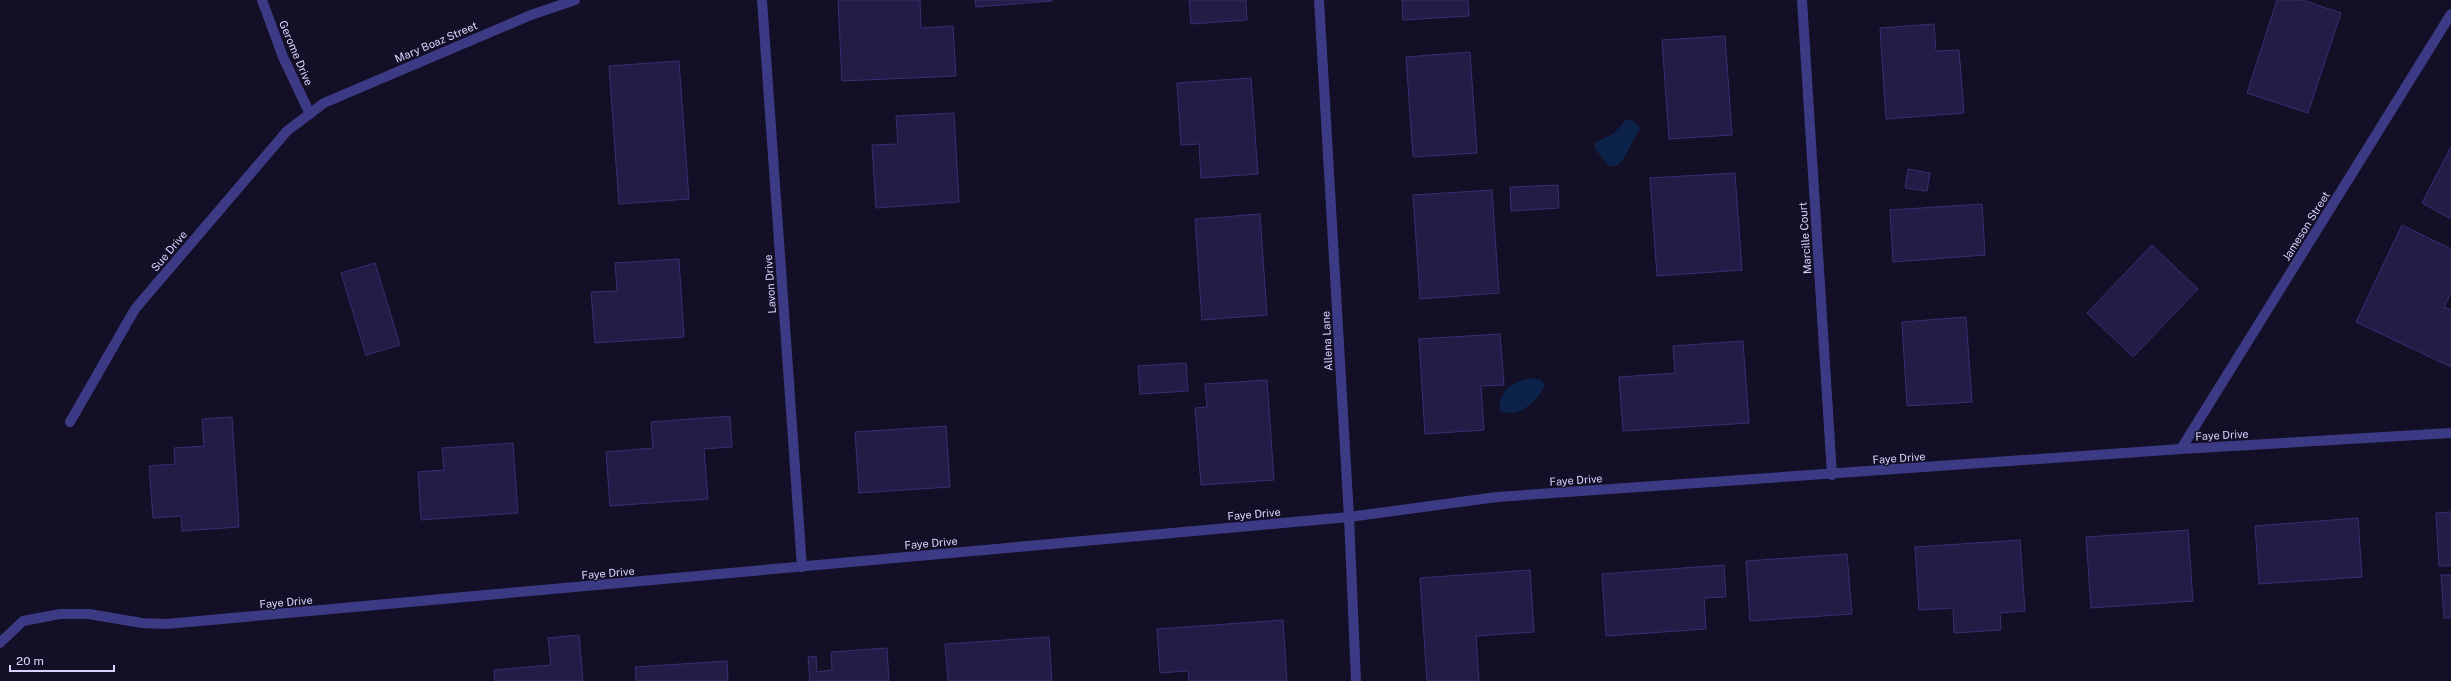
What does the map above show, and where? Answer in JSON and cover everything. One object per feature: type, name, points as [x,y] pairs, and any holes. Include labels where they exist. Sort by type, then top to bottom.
[{"type":"street","name":"Gerome Drive","points":[[262,0],[283,57],[310,114]]},
{"type":"street","name":"Mary Boaz Street","points":[[310,114],[324,102],[531,16],[574,0]]},
{"type":"street","name":"Lavon Drive","points":[[762,0],[802,567]]},
{"type":"street","name":"Allena Lane","points":[[1319,0],[1349,517],[1356,681]]},
{"type":"street","name":"Marcille Court","points":[[1802,0],[1832,475]]},
{"type":"street","name":"Jameson Street","points":[[2181,449],[2451,14]]},
{"type":"street","name":"Sue Drive","points":[[70,422],[135,309],[287,131],[310,114]]},
{"type":"street","name":"Faye Drive","points":[[0,643],[22,621],[60,614],[89,614],[142,623],[166,624],[1349,517],[1497,497],[1832,475],[2181,449],[2451,433]]},
{"type":"water","points":[[1626,120],[1632,120],[1640,128],[1623,160],[1616,166],[1609,166],[1595,149],[1595,143],[1614,133]]},
{"type":"water","points":[[1531,378],[1541,380],[1545,385],[1538,397],[1520,411],[1507,413],[1500,411],[1501,398],[1504,392],[1512,385]]},
{"type":"building","points":[[838,0],[920,0],[921,28],[953,26],[956,76],[842,81]]},
{"type":"building","points":[[975,0],[1052,0],[1052,1],[976,7]]},
{"type":"building","points":[[1189,0],[1246,0],[1247,20],[1191,24]]},
{"type":"building","points":[[1402,0],[1468,0],[1469,16],[1403,20]]},
{"type":"building","points":[[2277,0],[2302,0],[2341,13],[2308,113],[2247,93]]},
{"type":"building","points":[[1934,24],[1936,51],[1959,50],[1964,113],[1886,119],[1880,28]]},
{"type":"building","points":[[1725,36],[1732,135],[1669,139],[1662,40]]},
{"type":"building","points":[[1470,52],[1477,153],[1413,157],[1406,57]]},
{"type":"building","points":[[679,61],[689,199],[619,204],[609,66]]},
{"type":"building","points":[[1251,78],[1258,174],[1201,178],[1199,144],[1181,145],[1177,83]]},
{"type":"building","points":[[954,113],[959,202],[876,208],[872,145],[898,144],[896,116]]},
{"type":"building","points":[[2451,147],[2451,219],[2422,203]]},
{"type":"building","points":[[1908,169],[1930,173],[1927,191],[1905,188]]},
{"type":"building","points":[[1735,173],[1742,270],[1657,276],[1650,178]]},
{"type":"building","points":[[1558,185],[1559,208],[1511,211],[1510,187]]},
{"type":"building","points":[[1492,190],[1499,293],[1420,299],[1413,195]]},
{"type":"building","points":[[1982,204],[1985,255],[1893,262],[1890,210]]},
{"type":"building","points":[[1260,214],[1267,315],[1202,320],[1195,219]]},
{"type":"building","points":[[2402,225],[2451,249],[2451,293],[2444,307],[2451,310],[2451,367],[2356,322]]},
{"type":"building","points":[[2152,245],[2198,289],[2133,357],[2087,313]]},
{"type":"building","points":[[679,259],[684,337],[595,343],[591,292],[617,291],[615,263]]},
{"type":"building","points":[[375,263],[400,345],[366,355],[341,273]]},
{"type":"building","points":[[1966,317],[1972,402],[1907,406],[1902,322]]},
{"type":"building","points":[[1500,334],[1504,385],[1481,386],[1484,430],[1425,434],[1419,339]]},
{"type":"building","points":[[1743,341],[1749,423],[1623,431],[1619,377],[1675,373],[1673,346]]},
{"type":"building","points":[[1186,363],[1188,391],[1140,394],[1138,366]]},
{"type":"building","points":[[1267,380],[1274,480],[1201,485],[1195,408],[1207,407],[1205,384]]},
{"type":"building","points":[[730,416],[732,447],[704,449],[708,499],[610,506],[606,452],[653,448],[651,422]]},
{"type":"building","points":[[232,417],[239,527],[182,531],[181,516],[153,518],[149,466],[175,464],[174,448],[204,446],[202,419]]},
{"type":"building","points":[[946,426],[950,487],[859,493],[855,432]]},
{"type":"building","points":[[513,443],[518,513],[421,520],[418,472],[444,470],[442,448]]},
{"type":"building","points":[[2451,512],[2451,566],[2439,566],[2436,513]]},
{"type":"building","points":[[2358,518],[2362,577],[2259,584],[2255,526]]},
{"type":"building","points":[[2188,530],[2193,601],[2091,608],[2086,537]]},
{"type":"building","points":[[2020,540],[2025,611],[2000,613],[2001,630],[1954,633],[1953,608],[1919,610],[1915,547]]},
{"type":"building","points":[[1847,554],[1852,614],[1750,621],[1746,561]]},
{"type":"building","points":[[1724,565],[1726,597],[1704,598],[1706,629],[1606,636],[1602,574]]},
{"type":"building","points":[[1530,570],[1534,632],[1476,636],[1479,681],[1427,681],[1420,578]]},
{"type":"building","points":[[2441,575],[2451,575],[2451,618],[2444,618]]},
{"type":"building","points":[[1283,620],[1287,681],[1189,681],[1188,671],[1160,673],[1157,629]]},
{"type":"building","points":[[579,635],[583,681],[495,681],[494,670],[551,665],[548,638]]},
{"type":"building","points":[[1049,637],[1052,681],[948,681],[945,644]]},
{"type":"building","points":[[887,648],[889,681],[810,681],[808,657],[816,656],[817,672],[832,670],[831,652]]},
{"type":"building","points":[[727,661],[728,681],[636,681],[635,667]]}]
